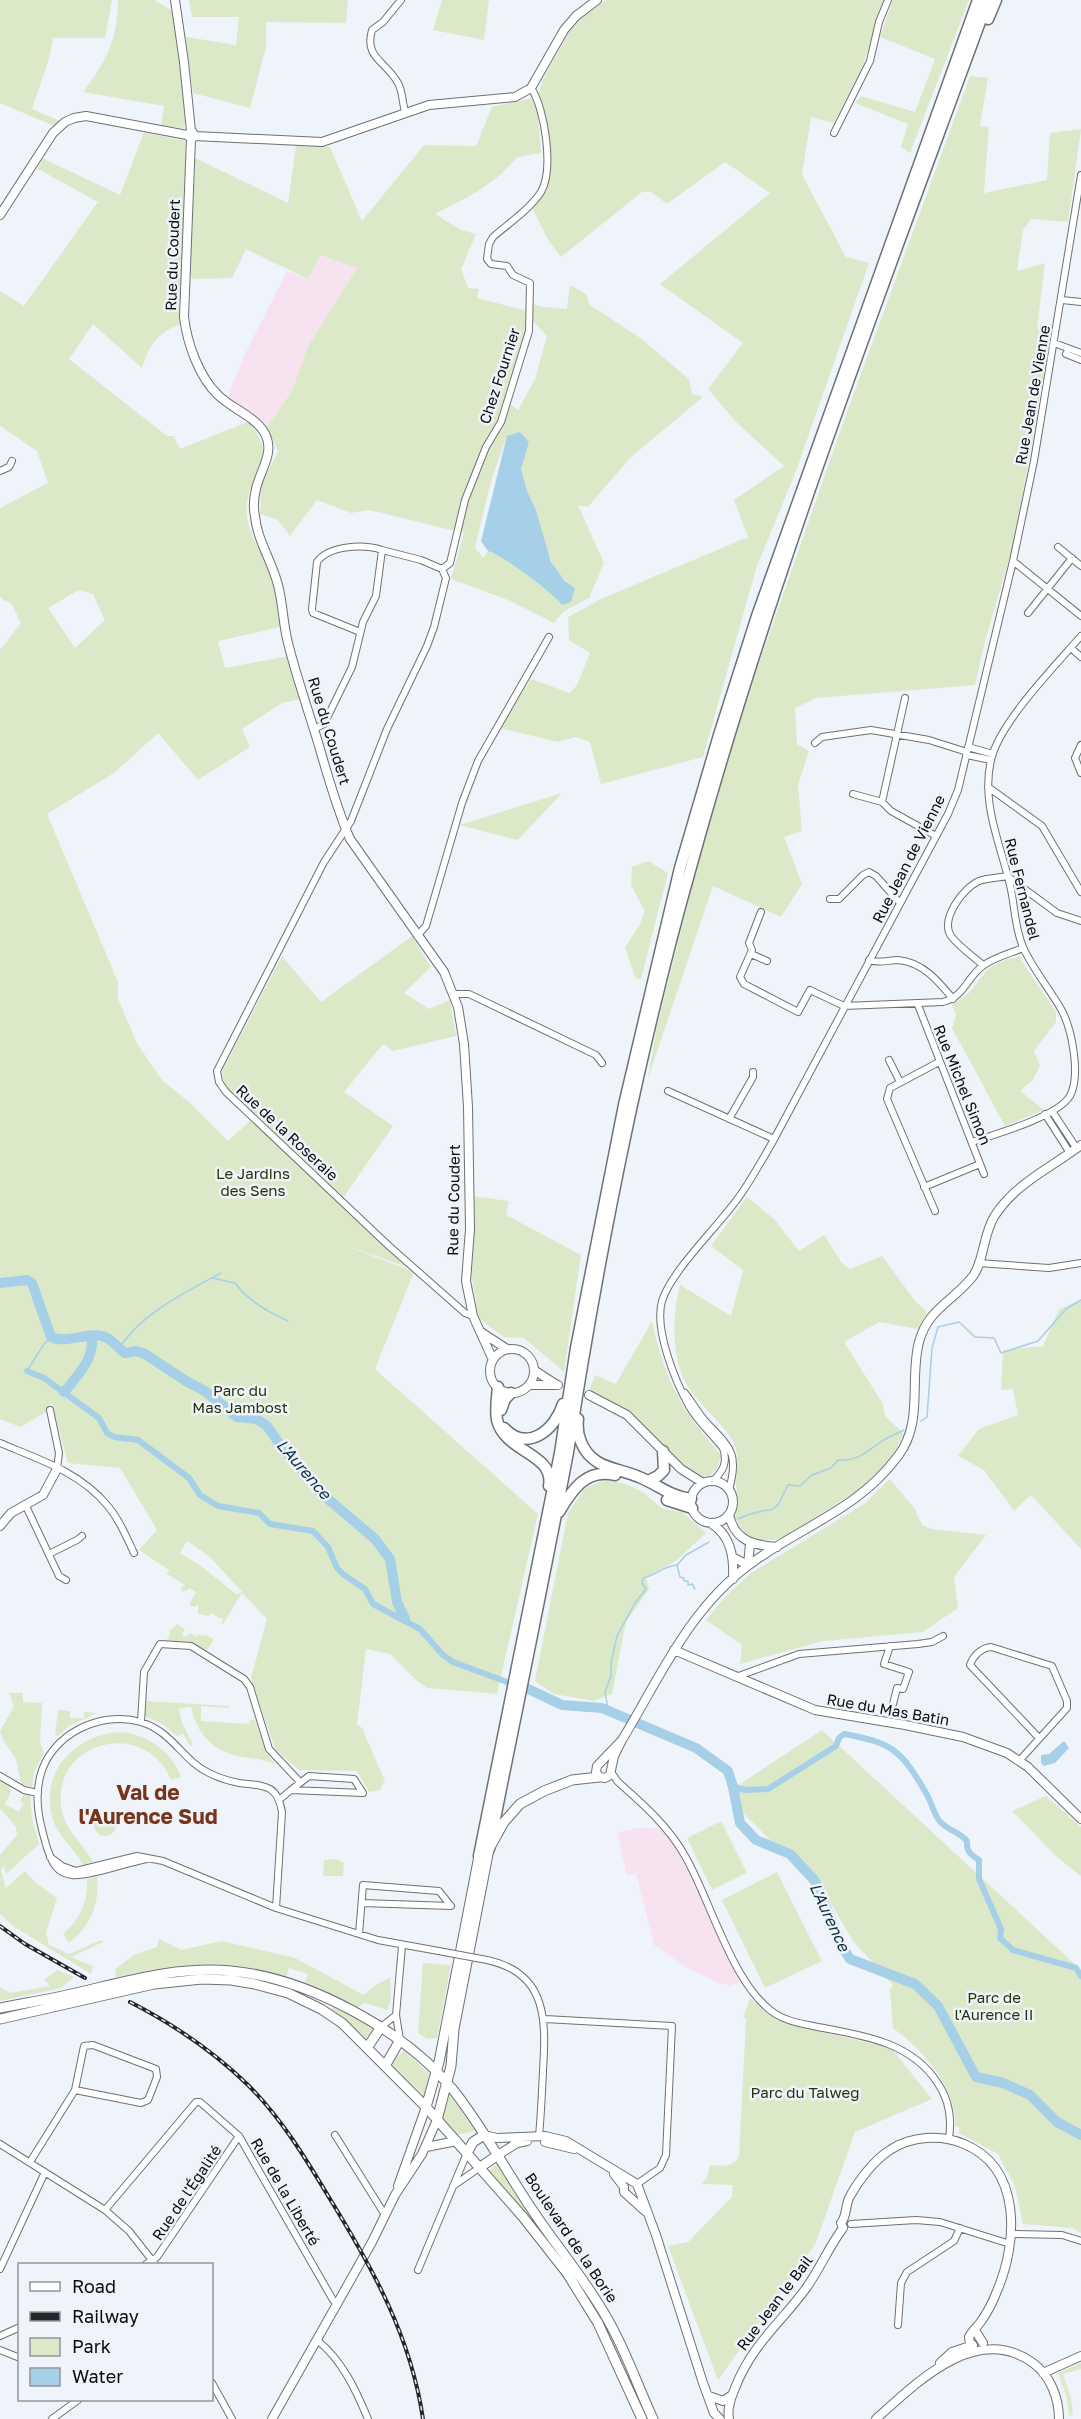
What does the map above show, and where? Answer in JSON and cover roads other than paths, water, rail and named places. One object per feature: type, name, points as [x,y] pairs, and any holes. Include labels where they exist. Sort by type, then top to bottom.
[{"type":"highway","points":[[967,31],[974,0]]},
{"type":"highway","points":[[489,1849],[550,1522],[586,1294],[637,1046],[680,868],[712,757],[757,616],[978,0]]},
{"type":"highway","points":[[479,1856],[582,1367],[649,1031],[690,870],[726,743],[793,538],[988,0]]},
{"type":"highway","points":[[962,72],[970,62],[996,0]]},
{"type":"highway","points":[[582,1367],[583,1388],[577,1424],[584,1449],[595,1462],[648,1481],[670,1494],[692,1500]]},
{"type":"highway","points":[[498,1388],[497,1421],[502,1432],[508,1440],[548,1470],[550,1481],[545,1506],[550,1522]]},
{"type":"highway","points":[[511,1393],[502,1404],[501,1419],[504,1429],[521,1439],[535,1438],[546,1433],[560,1416],[570,1391]]},
{"type":"highway","points":[[648,1481],[664,1470],[663,1451]]},
{"type":"highway","points":[[550,1522],[578,1484],[591,1476],[606,1473],[643,1485],[666,1500],[692,1500]]},
{"type":"main road","points":[[437,2120],[447,2083],[462,1987],[489,1849],[504,1822],[520,1804],[572,1780],[607,1773]]},
{"type":"main road","points":[[426,2107],[436,2073],[479,1856]]},
{"type":"main road","name":"Boulevard de la Borie","points":[[0,2008],[74,1994],[152,1974],[185,1970],[232,1971],[294,1985],[381,2026],[400,2040],[447,2083],[498,2155],[609,2320],[653,2419]]},
{"type":"main road","name":"Boulevard de la Borie","points":[[0,2019],[154,1984],[202,1979],[231,1980],[288,1993],[321,2009],[342,2023],[426,2107],[524,2217],[584,2298],[642,2419]]},
{"type":"main road","points":[[367,2048],[381,2026]]},
{"type":"main road","points":[[385,2066],[400,2040]]},
{"type":"main road","points":[[422,2059],[433,2056],[441,2049]]},
{"type":"main road","points":[[467,2153],[473,2142],[484,2135]]},
{"type":"main road","points":[[479,2168],[498,2155]]},
{"type":"street","name":"Rue du Coudert","points":[[175,0],[191,135],[185,323],[191,345],[205,376],[219,395],[242,410],[264,432],[268,445],[267,460],[256,487],[254,500],[256,528],[278,583],[288,642],[346,829],[417,936],[444,972],[454,994],[462,1022],[464,1044],[470,1219],[466,1274],[473,1316],[493,1360]]},
{"type":"street","points":[[401,0],[383,22],[372,30],[370,48],[398,82],[405,111]]},
{"type":"street","points":[[0,215],[53,133],[65,122],[86,116],[191,135],[322,142],[405,111],[444,102],[515,98],[531,88],[564,30],[576,16],[597,0]]},
{"type":"street","points":[[834,133],[870,61],[879,22],[888,0]]},
{"type":"street","name":"Chez Fournier","points":[[442,569],[450,564],[465,500],[486,447],[501,422],[529,331],[530,283],[513,275],[507,266],[491,264],[487,259],[489,244],[493,237],[532,202],[542,190],[547,173],[544,123],[538,97],[531,88]]},
{"type":"street","name":"Rue Jean de Vienne","points":[[713,1481],[726,1463],[726,1455],[689,1407],[679,1386],[663,1336],[661,1319],[663,1299],[676,1276],[741,1194],[774,1139],[953,802],[1013,561],[1034,461],[1076,229],[1081,175]]},
{"type":"street","points":[[1062,300],[1081,302]]},
{"type":"street","points":[[1054,343],[1081,353]]},
{"type":"street","points":[[1070,349],[1066,354],[1081,360]]},
{"type":"street","points":[[0,471],[9,467],[12,461]]},
{"type":"street","points":[[360,632],[313,613],[317,562],[322,555],[360,546],[421,560],[442,569]]},
{"type":"street","points":[[1058,547],[1081,566]]},
{"type":"street","points":[[314,729],[324,724],[352,667],[360,632],[376,596],[382,550]]},
{"type":"street","points":[[1028,613],[1072,558]]},
{"type":"street","points":[[1013,561],[1081,616]]},
{"type":"street","name":"Rue de la Roseraie","points":[[442,569],[446,578],[434,627],[387,729],[346,829],[324,862],[218,1071],[219,1082],[234,1101],[389,1246],[465,1313],[473,1316]]},
{"type":"street","name":"Rue Fernandel","points":[[972,1142],[1018,1127],[1052,1111],[1070,1096],[1076,1080],[1078,1062],[1062,1011],[1023,948],[1015,924],[1007,876],[988,804],[988,787],[992,757],[1007,725],[1081,636]]},
{"type":"street","points":[[417,936],[426,926],[462,803],[478,760],[493,730],[549,637]]},
{"type":"street","points":[[1071,648],[1081,657]]},
{"type":"street","points":[[882,802],[905,698]]},
{"type":"street","points":[[814,743],[822,736],[877,730],[929,740],[992,757]]},
{"type":"street","points":[[1081,745],[1075,758],[1081,773]]},
{"type":"street","points":[[988,787],[1042,826],[1081,892]]},
{"type":"street","points":[[853,794],[882,802],[891,811],[936,836]]},
{"type":"street","points":[[830,899],[839,899],[862,875],[869,872],[876,876],[900,903]]},
{"type":"street","points":[[983,966],[952,937],[948,922],[958,898],[979,881],[1007,876],[1057,912],[1081,921]]},
{"type":"street","points":[[761,912],[748,943],[752,950],[740,977],[744,984],[798,1012],[810,990],[844,1006],[918,1005],[953,999],[962,992],[983,966],[1023,948]]},
{"type":"street","points":[[750,954],[767,961]]},
{"type":"street","points":[[869,960],[875,962],[898,960],[918,967],[939,981],[953,999]]},
{"type":"street","points":[[454,994],[469,994],[596,1055],[602,1063]]},
{"type":"street","name":"Rue Michel Simon","points":[[918,1005],[984,1174]]},
{"type":"street","points":[[889,1060],[900,1082]]},
{"type":"street","points":[[935,1211],[887,1099],[890,1088],[939,1062]]},
{"type":"street","points":[[729,1119],[753,1077],[753,1072]]},
{"type":"street","points":[[668,1091],[774,1139]]},
{"type":"street","points":[[1052,1111],[1076,1149]]},
{"type":"street","points":[[1045,1114],[1076,1149]]},
{"type":"street","points":[[607,1773],[622,1740],[692,1622],[748,1565],[859,1497],[880,1478],[900,1454],[912,1431],[916,1403],[917,1354],[924,1329],[936,1310],[968,1283],[976,1272],[986,1233],[994,1216],[1012,1194],[1076,1149]]},
{"type":"street","points":[[924,1186],[981,1164]]},
{"type":"street","points":[[978,1263],[1049,1269],[1081,1263]]},
{"type":"street","name":"Rue du Coudert","points":[[481,1332],[507,1350]]},
{"type":"street","points":[[507,1350],[520,1350],[533,1364],[534,1370],[529,1385],[511,1393],[498,1388],[491,1377],[493,1360],[507,1350]]},
{"type":"street","points":[[529,1385],[558,1385],[534,1370]]},
{"type":"street","points":[[679,1386],[706,1422],[730,1447],[733,1461],[729,1490]]},
{"type":"street","points":[[589,1395],[627,1415],[681,1469],[703,1483],[713,1481],[725,1485],[733,1502],[729,1515],[731,1523],[738,1534],[750,1544],[777,1547]]},
{"type":"street","points":[[0,1526],[11,1513],[43,1495],[57,1469],[59,1453],[50,1410]]},
{"type":"street","points":[[0,1443],[76,1478],[108,1506],[134,1553]]},
{"type":"street","points":[[681,1469],[699,1519],[720,1529],[734,1558],[733,1579]]},
{"type":"street","points":[[692,1500],[703,1483]]},
{"type":"street","points":[[25,1504],[59,1575],[66,1580]]},
{"type":"street","points":[[711,1523],[718,1523],[729,1515]]},
{"type":"street","points":[[49,1554],[82,1536]]},
{"type":"street","points":[[748,1565],[750,1544]]},
{"type":"street","points":[[734,1558],[748,1565]]},
{"type":"street","points":[[736,1677],[799,1654],[925,1643],[943,1636]]},
{"type":"street","points":[[141,1722],[144,1672],[160,1644],[191,1646],[244,1679],[250,1687],[269,1749],[300,1782]]},
{"type":"street","points":[[890,1646],[884,1664],[909,1672],[903,1689],[897,1688],[893,1704]]},
{"type":"street","points":[[1019,1761],[1067,1708],[1067,1701],[1055,1670],[1048,1663],[991,1647],[983,1648],[971,1660],[970,1665],[1039,1738]]},
{"type":"street","name":"Rue du Mas Batin","points":[[674,1650],[815,1710],[963,1737],[1007,1753],[1019,1761],[1081,1819]]},
{"type":"street","points":[[276,1908],[282,1812],[280,1799],[267,1786],[226,1780],[207,1773],[190,1760],[166,1735],[141,1722],[119,1718],[96,1721],[82,1726],[68,1737],[46,1762],[40,1776],[38,1816],[51,1857],[69,1870],[85,1871],[147,1859],[180,1866],[276,1908],[402,1946],[487,1960],[510,1968],[526,1980],[534,1990],[545,2019],[536,2138]]},
{"type":"street","points":[[622,1740],[596,1769],[607,1773],[618,1782],[675,1838],[687,1858],[743,1978],[760,2003],[787,2020],[884,2041],[913,2056],[928,2069],[945,2093],[951,2118],[949,2138]]},
{"type":"street","points":[[601,1763],[609,1764],[607,1773]]},
{"type":"street","points":[[0,1776],[24,1790],[38,1793]]},
{"type":"street","points":[[280,1799],[300,1782],[309,1776],[354,1779],[363,1793],[291,1790]]},
{"type":"street","points":[[359,1934],[363,1885],[439,1891],[450,1906],[362,1903]]},
{"type":"street","points":[[400,2040],[396,2015],[402,1946]]},
{"type":"street","points":[[381,2026],[396,2015]]},
{"type":"street","points":[[545,2019],[672,2026],[666,2155],[660,2168],[624,2192],[646,2212]]},
{"type":"street","points":[[30,2162],[75,2090],[84,2046],[93,2045],[156,2069],[157,2077],[148,2100],[141,2103],[75,2090]]},
{"type":"street","name":"Rue de la Liberté","points":[[105,2210],[196,2102],[200,2102],[239,2136],[328,2293],[337,2304]]},
{"type":"street","points":[[395,2195],[426,2107]]},
{"type":"street","points":[[272,2419],[395,2195],[426,2147],[437,2120]]},
{"type":"street","points":[[335,2135],[385,2215]]},
{"type":"street","points":[[484,2135],[496,2138],[536,2138],[585,2152],[632,2185],[656,2235],[699,2372],[709,2396],[723,2408],[714,2413],[719,2418]]},
{"type":"street","name":"Rue de l'Égalité","points":[[152,2263],[239,2136]]},
{"type":"street","points":[[498,2155],[517,2143],[536,2138]]},
{"type":"street","name":"Rue Jean le Bail","points":[[723,2408],[732,2396],[751,2354],[764,2336],[800,2297],[846,2224],[848,2200],[861,2179],[890,2149],[915,2139],[949,2138],[981,2153],[994,2166],[1005,2183],[1011,2210],[1010,2244],[997,2291],[977,2328],[972,2330],[974,2347]]},
{"type":"street","points":[[426,2147],[457,2141]]},
{"type":"street","points":[[0,2144],[105,2210],[129,2231],[150,2263]]},
{"type":"street","points":[[506,2168],[510,2147]]},
{"type":"street","points":[[418,2270],[467,2153]]},
{"type":"street","points":[[453,2186],[479,2168]]},
{"type":"street","points":[[0,2269],[45,2172]]},
{"type":"street","points":[[846,2224],[916,2220],[940,2222],[1010,2244]]},
{"type":"street","points":[[898,2325],[901,2283],[907,2272],[954,2241],[960,2228]]},
{"type":"street","points":[[1011,2234],[1062,2235],[1081,2241]]},
{"type":"street","points":[[0,2336],[18,2328]]},
{"type":"street","points":[[974,2347],[977,2328]]},
{"type":"street","points":[[317,2340],[336,2358],[368,2419]]},
{"type":"street","points":[[876,2419],[937,2368],[939,2363],[952,2352],[974,2347],[1001,2346],[1017,2352],[1043,2373],[1054,2392],[1059,2419]]},
{"type":"street","points":[[0,2350],[18,2357]]},
{"type":"street","points":[[1043,2373],[1081,2356]]},
{"type":"street","points":[[213,2385],[232,2419]]},
{"type":"street","points":[[52,2419],[75,2401]]},
{"type":"water","points":[[520,432],[529,442],[521,469],[551,562],[565,581],[575,588],[571,602],[562,605],[527,575],[488,551],[481,541],[507,436]]},
{"type":"water","points":[[1064,1741],[1069,1748],[1055,1763],[1044,1766],[1041,1763],[1041,1755],[1049,1754]]},
{"type":"waterway","points":[[119,1349],[128,1336],[151,1315],[179,1296],[221,1273]]},
{"type":"waterway","points":[[212,1278],[235,1283],[259,1305],[288,1321]]},
{"type":"waterway","name":"L'Aurence","points":[[0,1283],[27,1280],[32,1283],[51,1337],[65,1339],[95,1335],[107,1338],[125,1353],[136,1351],[145,1354],[205,1391],[237,1417],[257,1419],[267,1426],[321,1493],[375,1539],[390,1559],[397,1602],[405,1619]]},
{"type":"waterway","points":[[921,1421],[927,1417],[932,1348],[938,1327],[959,1322],[975,1337],[994,1338],[1001,1353],[1038,1341],[1066,1309],[1081,1300]]},
{"type":"waterway","name":"L'Aurence","points":[[64,1392],[88,1360],[92,1336]]},
{"type":"waterway","name":"L'Aurence","points":[[27,1371],[51,1337]]},
{"type":"waterway","name":"L'Aurence","points":[[27,1371],[44,1378],[99,1418],[107,1433],[114,1437],[138,1440],[189,1478],[200,1495],[218,1506],[259,1513],[270,1524],[313,1531],[328,1547],[337,1568],[365,1589],[373,1604],[420,1629],[443,1655],[453,1662],[507,1682]]},
{"type":"waterway","points":[[738,1519],[771,1510],[778,1505],[788,1485],[800,1486],[812,1475],[831,1468],[838,1460],[857,1458],[882,1441],[904,1430]]},
{"type":"waterway","points":[[608,1710],[605,1692],[611,1676],[611,1663],[617,1636],[635,1603],[646,1589],[642,1583],[643,1578],[677,1565],[686,1555],[709,1542]]},
{"type":"waterway","points":[[677,1565],[680,1577],[688,1581],[688,1585],[692,1584],[695,1589]]},
{"type":"waterway","name":"L'Aurence","points":[[526,1688],[562,1705],[602,1708],[696,1748],[728,1771],[740,1823],[756,1840],[790,1854],[815,1881],[839,1942],[850,1959],[915,1984],[938,2006],[976,2077],[1003,2083],[1030,2095],[1057,2122],[1081,2135]]},
{"type":"waterway","name":"L'Aurence","points":[[733,1787],[745,1790],[768,1789],[836,1746],[839,1738],[844,1734],[885,1745],[910,1767],[941,1823],[964,1838],[967,1841],[969,1852],[979,1860],[979,1879],[1001,1929],[1000,1938],[1013,1950],[1076,1968],[1081,1976]]},
{"type":"railway","points":[[0,1926],[25,1944],[85,1978]]},
{"type":"railway","points":[[130,2002],[162,2019],[221,2061],[260,2098],[293,2140],[346,2225],[388,2304],[409,2360],[423,2419]]},
{"type":"district","name":"Val de l'Aurence Sud","points":[[148,1805]]},
{"type":"park label","name":"Le Jardins des Sens","points":[[253,1182]]},
{"type":"park label","name":"Parc du Mas Jambost","points":[[240,1400]]},
{"type":"park label","name":"Parc de l'Aurence II","points":[[994,2006]]},
{"type":"park label","name":"Parc du Talweg","points":[[805,2093]]}]
